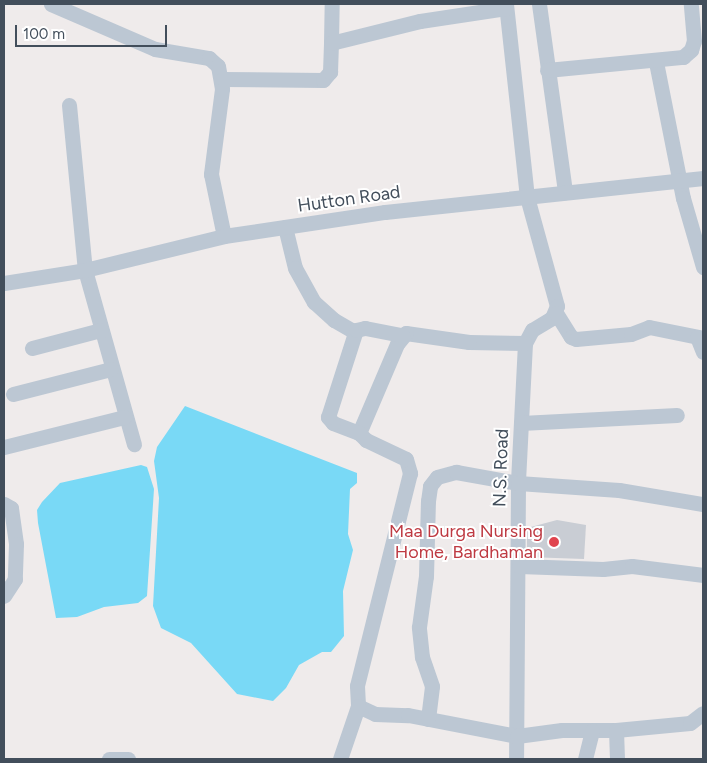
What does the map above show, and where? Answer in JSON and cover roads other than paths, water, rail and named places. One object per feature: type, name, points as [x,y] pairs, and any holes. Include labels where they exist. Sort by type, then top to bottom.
[{"type":"street","points":[[50,4],[66,7],[155,49],[214,61],[223,79],[211,174],[224,236]]},
{"type":"street","points":[[223,79],[323,80],[330,72],[332,4]]},
{"type":"street","points":[[539,4],[565,192]]},
{"type":"street","points":[[547,70],[656,62],[683,57],[691,50],[694,41],[691,4]]},
{"type":"street","points":[[331,43],[467,8],[506,6],[526,197],[556,299],[556,313],[571,337],[576,339],[631,334],[650,327],[700,338],[703,352]]},
{"type":"street","points":[[656,62],[679,179],[703,267]]},
{"type":"street","points":[[68,105],[85,270],[124,417],[134,444]]},
{"type":"street","name":"Hutton Road","points":[[4,284],[85,270],[224,236],[385,212],[679,179],[703,178]]},
{"type":"street","points":[[286,227],[295,268],[314,302],[334,320],[355,332]]},
{"type":"street","points":[[340,759],[358,706],[357,686],[410,473],[406,459],[366,440],[359,433],[333,423],[328,417],[355,332],[359,327],[402,335],[525,343],[532,330],[556,313]]},
{"type":"street","points":[[32,348],[101,330]]},
{"type":"street","points":[[359,433],[402,335]]},
{"type":"street","name":"N.S. Road","points":[[516,759],[518,484],[525,343]]},
{"type":"street","points":[[13,394],[111,368]]},
{"type":"street","points":[[521,424],[677,414]]},
{"type":"street","points":[[4,447],[124,417]]},
{"type":"street","points":[[428,719],[432,686],[419,641],[430,486],[444,473],[456,472],[518,484],[619,490],[703,504]]},
{"type":"street","points":[[4,504],[11,508],[16,544],[15,579],[4,596]]},
{"type":"street","points":[[518,566],[602,569],[632,566],[703,575]]},
{"type":"street","points":[[358,706],[375,714],[408,715],[517,736],[562,730],[616,730],[690,723],[702,717]]},
{"type":"street","points":[[616,730],[617,759]]},
{"type":"street","points":[[585,759],[592,731]]},
{"type":"street","points":[[108,759],[128,759]]},
{"type":"water","points":[[185,406],[357,473],[357,483],[350,489],[348,534],[353,550],[343,591],[344,636],[331,652],[322,652],[299,665],[286,688],[273,701],[237,694],[191,643],[161,628],[153,606],[159,498],[154,461],[157,447]]},
{"type":"water","points":[[141,465],[147,467],[154,489],[147,596],[138,603],[104,607],[77,617],[56,618],[37,510],[60,483]]},
{"type":"place","name":"Maa Durga Nursing Home, Bardhaman","points":[[554,542]]}]
